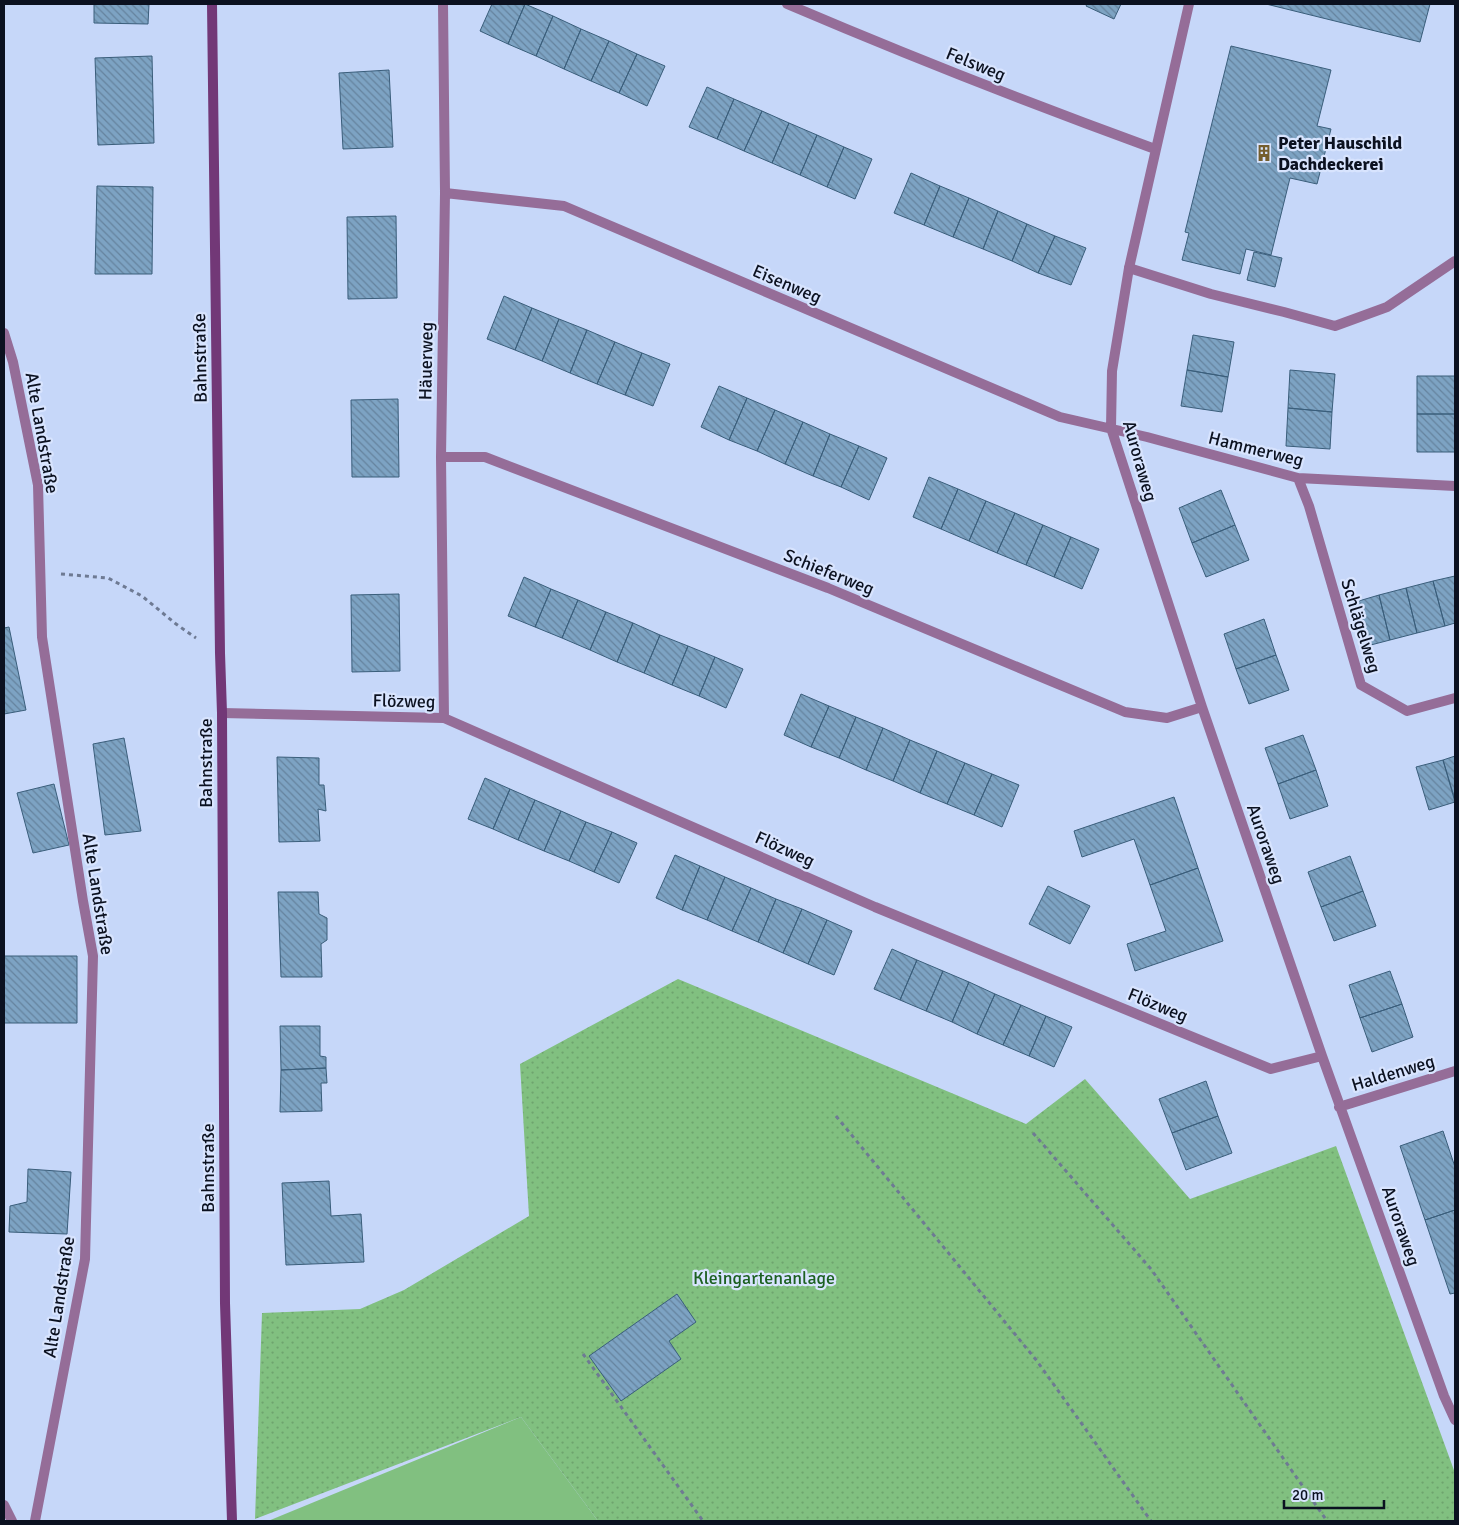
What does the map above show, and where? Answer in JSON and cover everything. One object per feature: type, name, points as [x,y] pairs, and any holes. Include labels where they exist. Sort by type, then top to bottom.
[{"type":"main road","name":"Bahnstraße","points":[[212,4],[222,713],[225,1303],[232,1521]]},
{"type":"street","name":"Häuerweg","points":[[443,4],[445,193],[441,457],[444,718]]},
{"type":"street","name":"Felsweg","points":[[787,4],[876,42],[1155,149]]},
{"type":"street","name":"Auroraweg","points":[[1189,4],[1129,268],[1112,371],[1111,428],[1202,707],[1339,1107],[1444,1396],[1455,1420]]},
{"type":"street","name":"Eisenweg","points":[[445,193],[564,206],[1060,417],[1111,428]]},
{"type":"street","points":[[1129,268],[1211,294],[1336,326],[1387,307],[1455,261]]},
{"type":"street","name":"Alte Landstraße","points":[[4,333],[13,362],[38,485],[42,637],[82,892],[94,956],[85,1259],[35,1521]]},
{"type":"street","name":"Hammerweg","points":[[1111,428],[1298,478],[1455,486]]},
{"type":"street","name":"Schieferweg","points":[[441,457],[485,457],[828,588],[1125,712],[1167,718],[1202,707]]},
{"type":"street","name":"Schlägelweg","points":[[1298,478],[1361,685],[1407,711],[1455,698]]},
{"type":"street","name":"Flözweg","points":[[222,713],[444,718],[876,906],[1271,1069],[1322,1056]]},
{"type":"street","name":"Haldenweg","points":[[1339,1107],[1455,1071]]},
{"type":"street","points":[[4,1505],[12,1521]]},
{"type":"path","points":[[41,573],[108,578],[142,596],[176,624],[220,653]]},
{"type":"path","points":[[836,1116],[1037,1361],[1151,1521]]},
{"type":"path","points":[[1033,1133],[1150,1269],[1327,1521]]},
{"type":"path","points":[[583,1354],[703,1521]]},
{"type":"green space","name":"Kleingartenanlage","points":[[678,979],[1026,1124],[1085,1079],[1190,1199],[1336,1146],[1455,1473],[1455,1521],[598,1521],[521,1417],[255,1519],[262,1313],[360,1309],[404,1290],[529,1216],[520,1064]]},
{"type":"green space","points":[[521,1417],[598,1521],[268,1521]]},
{"type":"building","points":[[94,4],[149,4],[148,24],[94,23]]},
{"type":"building","points":[[492,4],[525,4],[508,44],[480,31]]},
{"type":"building","points":[[525,4],[553,16],[536,56],[508,44]]},
{"type":"building","points":[[1087,4],[1121,4],[1114,19],[1086,6]]},
{"type":"building","points":[[1266,4],[1430,4],[1420,42]]},
{"type":"building","points":[[553,16],[581,29],[564,69],[536,56]]},
{"type":"building","points":[[581,29],[609,41],[591,81],[564,69]]},
{"type":"building","points":[[609,41],[637,54],[619,93],[591,81]]},
{"type":"building","name":"Peter Hauschild Dachdeckerei","points":[[1231,46],[1331,70],[1317,126],[1331,129],[1317,184],[1290,178],[1271,255],[1246,249],[1240,274],[1182,260],[1189,233],[1185,232]]},
{"type":"building","points":[[637,54],[665,66],[647,106],[619,93]]},
{"type":"building","points":[[152,56],[154,143],[98,145],[95,58]]},
{"type":"building","points":[[389,70],[393,147],[343,149],[339,73]]},
{"type":"building","points":[[707,87],[734,99],[717,139],[689,127]]},
{"type":"building","points":[[734,99],[762,111],[744,151],[717,139]]},
{"type":"building","points":[[762,111],[789,123],[772,163],[744,151]]},
{"type":"building","points":[[789,123],[817,135],[800,175],[772,163]]},
{"type":"building","points":[[817,135],[844,147],[827,187],[800,175]]},
{"type":"building","points":[[844,147],[872,159],[855,199],[827,187]]},
{"type":"building","points":[[911,173],[940,186],[924,225],[894,213]]},
{"type":"building","points":[[97,186],[153,187],[152,274],[95,274]]},
{"type":"building","points":[[940,186],[969,198],[953,237],[924,225]]},
{"type":"building","points":[[969,198],[998,211],[983,249],[953,237]]},
{"type":"building","points":[[998,211],[1027,224],[1012,261],[983,249]]},
{"type":"building","points":[[396,216],[397,298],[348,299],[347,217]]},
{"type":"building","points":[[1027,224],[1055,236],[1038,273],[1012,261]]},
{"type":"building","points":[[1055,236],[1086,248],[1071,285],[1038,273]]},
{"type":"building","points":[[1254,252],[1282,258],[1275,287],[1247,280]]},
{"type":"building","points":[[504,296],[532,308],[515,350],[487,339]]},
{"type":"building","points":[[532,308],[559,319],[542,361],[515,350]]},
{"type":"building","points":[[559,319],[587,330],[570,373],[542,361]]},
{"type":"building","points":[[587,330],[615,342],[597,384],[570,373]]},
{"type":"building","points":[[1193,335],[1234,342],[1228,377],[1187,370]]},
{"type":"building","points":[[615,342],[642,353],[625,395],[597,384]]},
{"type":"building","points":[[642,353],[670,364],[653,406],[625,395]]},
{"type":"building","points":[[1187,370],[1228,377],[1222,412],[1181,406]]},
{"type":"building","points":[[1290,370],[1335,374],[1332,412],[1288,408]]},
{"type":"building","points":[[1417,376],[1455,376],[1455,414],[1417,414]]},
{"type":"building","points":[[719,386],[747,398],[729,440],[701,427]]},
{"type":"building","points":[[747,398],[775,410],[757,451],[729,440]]},
{"type":"building","points":[[398,399],[399,477],[352,477],[351,400]]},
{"type":"building","points":[[1288,408],[1332,412],[1330,449],[1286,446]]},
{"type":"building","points":[[775,410],[803,422],[785,464],[757,451]]},
{"type":"building","points":[[1417,414],[1455,414],[1455,452],[1417,452]]},
{"type":"building","points":[[803,422],[830,434],[813,476],[785,464]]},
{"type":"building","points":[[830,434],[859,446],[841,487],[813,476]]},
{"type":"building","points":[[859,446],[887,458],[869,500],[841,487]]},
{"type":"building","points":[[929,477],[958,489],[941,529],[913,517]]},
{"type":"building","points":[[958,489],[986,501],[969,541],[941,529]]},
{"type":"building","points":[[1221,490],[1235,525],[1192,543],[1179,508]]},
{"type":"building","points":[[986,501],[1015,513],[997,553],[969,541]]},
{"type":"building","points":[[1015,513],[1043,525],[1026,565],[997,553]]},
{"type":"building","points":[[1043,525],[1071,537],[1054,577],[1026,565]]},
{"type":"building","points":[[1235,525],[1249,560],[1206,577],[1192,543]]},
{"type":"building","points":[[1071,537],[1099,549],[1082,589],[1054,577]]},
{"type":"building","points":[[1455,576],[1455,623],[1445,626],[1433,581]]},
{"type":"building","points":[[524,577],[551,589],[535,627],[508,616]]},
{"type":"building","points":[[1433,581],[1445,626],[1417,633],[1406,588]]},
{"type":"building","points":[[1406,588],[1417,633],[1390,640],[1379,595]]},
{"type":"building","points":[[551,589],[578,600],[562,638],[535,627]]},
{"type":"building","points":[[399,594],[400,671],[352,672],[351,595]]},
{"type":"building","points":[[1379,595],[1390,640],[1363,647],[1352,603]]},
{"type":"building","points":[[578,600],[606,612],[590,650],[562,638]]},
{"type":"building","points":[[606,612],[633,623],[617,662],[590,650]]},
{"type":"building","points":[[1264,619],[1276,655],[1236,669],[1224,634]]},
{"type":"building","points":[[633,623],[660,635],[644,673],[617,662]]},
{"type":"building","points":[[9,627],[26,710],[4,714],[4,628]]},
{"type":"building","points":[[660,635],[688,646],[672,685],[644,673]]},
{"type":"building","points":[[688,646],[715,657],[699,696],[672,685]]},
{"type":"building","points":[[1276,655],[1289,690],[1249,704],[1236,669]]},
{"type":"building","points":[[715,657],[743,669],[726,708],[699,696]]},
{"type":"building","points":[[801,694],[829,706],[811,747],[784,735]]},
{"type":"building","points":[[829,706],[856,717],[839,758],[811,747]]},
{"type":"building","points":[[856,717],[883,728],[866,770],[839,758]]},
{"type":"building","points":[[883,728],[910,740],[893,781],[866,770]]},
{"type":"building","points":[[1303,735],[1316,770],[1278,784],[1265,748]]},
{"type":"building","points":[[124,738],[141,831],[105,835],[93,744]]},
{"type":"building","points":[[910,740],[937,751],[920,793],[893,781]]},
{"type":"building","points":[[937,751],[965,763],[947,804],[920,793]]},
{"type":"building","points":[[1455,756],[1455,800],[1443,760]]},
{"type":"building","points":[[277,757],[319,758],[319,785],[324,785],[326,811],[318,809],[320,841],[279,842]]},
{"type":"building","points":[[1443,760],[1455,802],[1429,810],[1416,767]]},
{"type":"building","points":[[965,763],[992,774],[974,815],[947,804]]},
{"type":"building","points":[[1316,770],[1328,806],[1290,819],[1278,784]]},
{"type":"building","points":[[992,774],[1019,785],[1002,827],[974,815]]},
{"type":"building","points":[[485,778],[510,789],[493,829],[468,819]]},
{"type":"building","points":[[54,784],[69,845],[33,853],[17,793]]},
{"type":"building","points":[[510,789],[535,800],[518,840],[493,829]]},
{"type":"building","points":[[1174,797],[1198,868],[1150,885],[1134,839],[1082,857],[1074,831]]},
{"type":"building","points":[[535,800],[561,811],[544,851],[518,840]]},
{"type":"building","points":[[561,811],[586,822],[569,861],[544,851]]},
{"type":"building","points":[[586,822],[612,832],[594,872],[569,861]]},
{"type":"building","points":[[612,832],[637,843],[619,883],[594,872]]},
{"type":"building","points":[[675,855],[700,866],[682,910],[656,898]]},
{"type":"building","points":[[1350,856],[1363,891],[1321,907],[1308,872]]},
{"type":"building","points":[[700,866],[725,877],[707,920],[682,910]]},
{"type":"building","points":[[1198,868],[1223,941],[1135,971],[1127,944],[1166,931],[1150,885]]},
{"type":"building","points":[[725,877],[751,888],[732,931],[707,920]]},
{"type":"building","points":[[1048,886],[1090,906],[1070,944],[1029,924]]},
{"type":"building","points":[[751,888],[776,899],[758,942],[732,931]]},
{"type":"building","points":[[1363,891],[1376,926],[1334,941],[1321,907]]},
{"type":"building","points":[[278,892],[318,892],[319,914],[327,918],[327,940],[321,944],[322,977],[281,977]]},
{"type":"building","points":[[776,899],[802,909],[783,953],[758,942]]},
{"type":"building","points":[[802,909],[827,920],[808,964],[783,953]]},
{"type":"building","points":[[827,920],[852,931],[834,975],[808,964]]},
{"type":"building","points":[[892,949],[917,960],[900,1000],[874,989]]},
{"type":"building","points":[[4,956],[77,956],[77,1023],[4,1023]]},
{"type":"building","points":[[917,960],[943,971],[926,1011],[900,1000]]},
{"type":"building","points":[[943,971],[969,982],[952,1022],[926,1011]]},
{"type":"building","points":[[1390,971],[1402,1004],[1360,1018],[1349,985]]},
{"type":"building","points":[[969,982],[995,994],[977,1034],[952,1022]]},
{"type":"building","points":[[995,994],[1021,1005],[1003,1045],[977,1034]]},
{"type":"building","points":[[1402,1004],[1413,1037],[1372,1052],[1360,1018]]},
{"type":"building","points":[[1021,1005],[1046,1016],[1029,1056],[1003,1045]]},
{"type":"building","points":[[1046,1016],[1072,1027],[1054,1067],[1029,1056]]},
{"type":"building","points":[[280,1026],[320,1026],[320,1056],[326,1057],[326,1068],[281,1070]]},
{"type":"building","points":[[326,1068],[327,1083],[321,1083],[322,1111],[280,1112],[281,1070]]},
{"type":"building","points":[[1206,1081],[1218,1116],[1172,1133],[1159,1099]]},
{"type":"building","points":[[1218,1116],[1232,1153],[1186,1170],[1172,1133]]},
{"type":"building","points":[[1443,1131],[1455,1167],[1455,1210],[1425,1220],[1400,1146]]},
{"type":"building","points":[[28,1169],[71,1172],[67,1234],[9,1232],[10,1206],[27,1202]]},
{"type":"building","points":[[329,1181],[331,1216],[361,1214],[364,1262],[286,1265],[282,1183]]},
{"type":"building","points":[[1455,1210],[1455,1293],[1450,1294],[1425,1220]]},
{"type":"building","points":[[677,1294],[696,1322],[669,1341],[681,1359],[621,1401],[589,1356]]},
{"type":"place","name":"Peter Hauschild Dachdeckerei","points":[[1264,153]]}]
